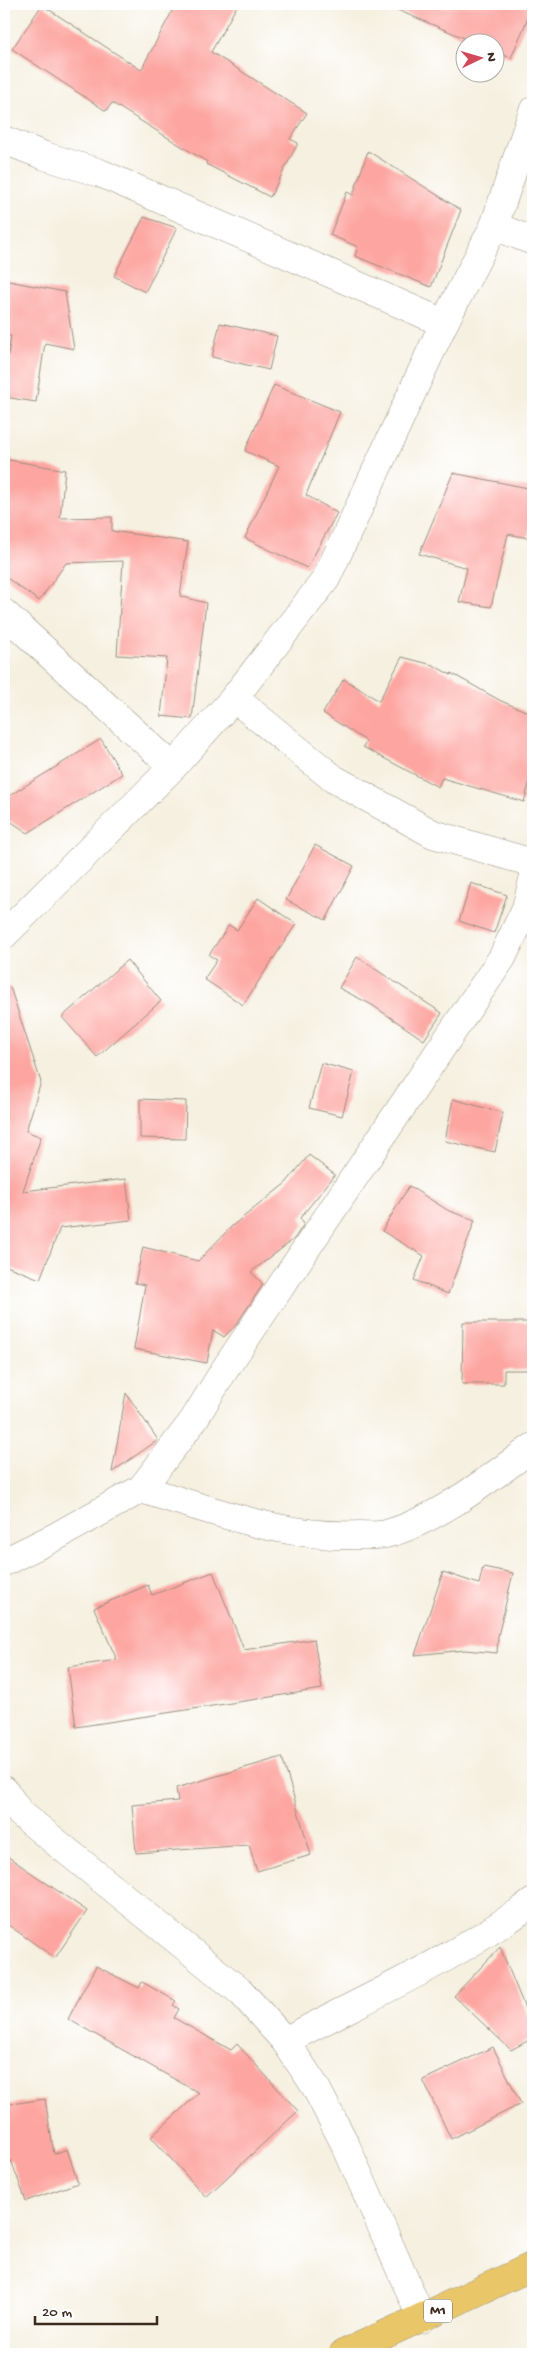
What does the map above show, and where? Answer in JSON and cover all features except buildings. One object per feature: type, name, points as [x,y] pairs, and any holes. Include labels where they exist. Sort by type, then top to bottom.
[{"type":"highway","name":"M1","points":[[343,2354],[533,2266]]},
{"type":"street","points":[[4,935],[174,767],[234,698],[326,580],[444,323],[494,226],[533,111]]},
{"type":"street","points":[[4,140],[45,156],[100,173],[444,323]]},
{"type":"street","points":[[494,226],[533,241]]},
{"type":"street","points":[[4,613],[174,767]]},
{"type":"street","points":[[234,698],[334,779],[433,834],[533,863]]},
{"type":"street","points":[[4,1562],[57,1536],[141,1489],[193,1421],[225,1369],[502,958],[526,908],[533,880]]},
{"type":"street","points":[[141,1489],[290,1531],[334,1536],[386,1534],[422,1519],[471,1492],[533,1447]]},
{"type":"street","points":[[4,1790],[20,1813],[241,1992],[285,2041],[315,2086],[346,2146],[422,2319]]},
{"type":"street","points":[[285,2041],[454,1952],[511,1919],[533,1902]]}]
